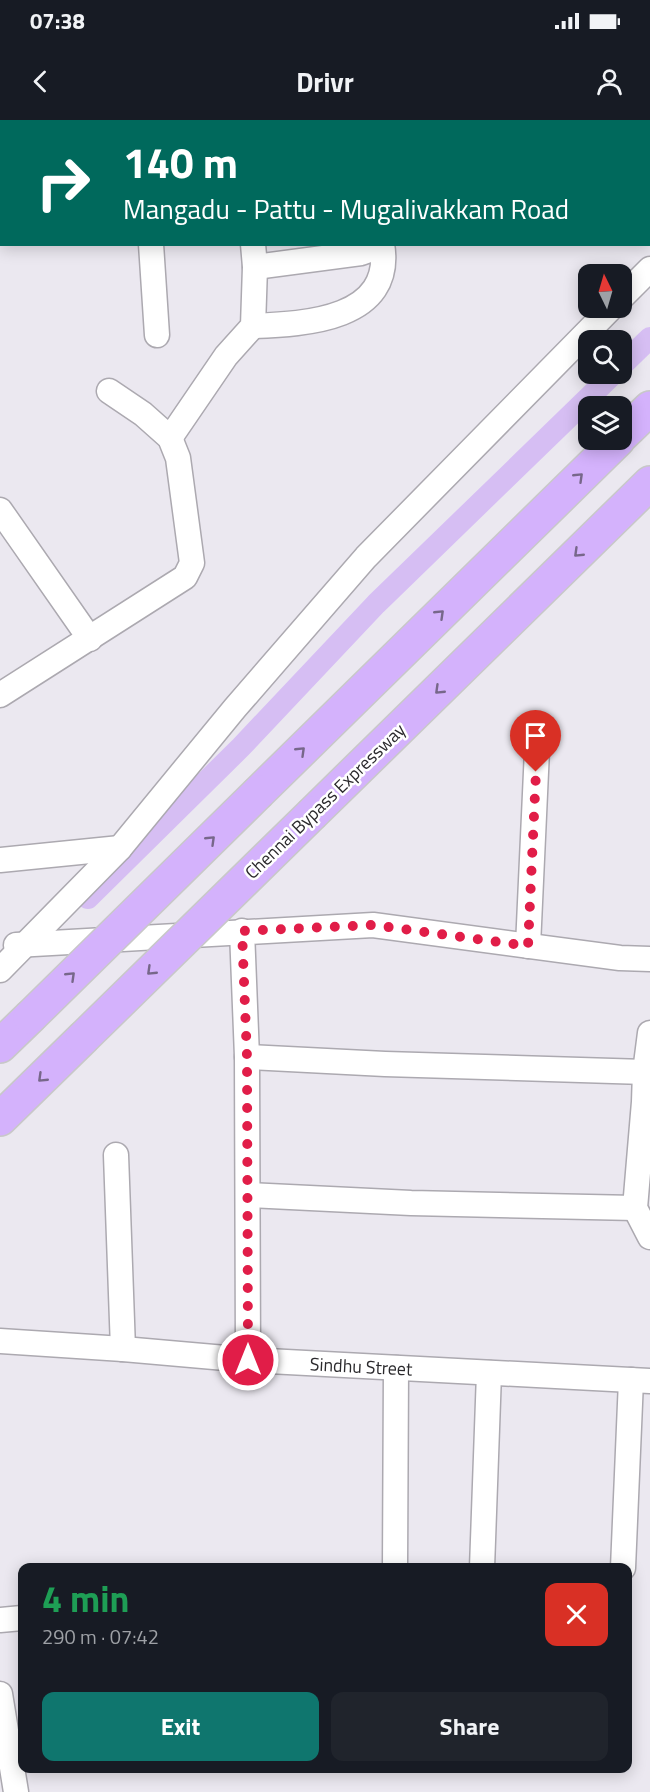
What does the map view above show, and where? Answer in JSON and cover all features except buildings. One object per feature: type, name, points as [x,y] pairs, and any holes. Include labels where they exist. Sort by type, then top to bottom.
[{"type":"highway","points":[[632,425],[650,408]]},
{"type":"highway","points":[[0,1046],[607,450]]},
{"type":"highway","name":"Chennai Bypass Expressway","points":[[0,1119],[650,483]]},
{"type":"street","points":[[151,246],[157,334]]},
{"type":"street","points":[[170,438],[226,356],[253,326],[254,256],[361,253],[376,246]]},
{"type":"street","points":[[253,326],[302,324],[353,308],[367,299],[378,285],[383,270],[382,246]]},
{"type":"street","points":[[632,287],[650,269]]},
{"type":"street","points":[[0,970],[120,848],[235,708],[366,557],[601,318]]},
{"type":"street","points":[[0,695],[185,577],[192,563],[178,458],[170,438],[143,414],[110,391]]},
{"type":"street","points":[[0,510],[90,639]]},
{"type":"street","points":[[528,946],[537,750]]},
{"type":"street","points":[[0,860],[120,848]]},
{"type":"street","points":[[0,946],[373,925],[620,958],[650,959]]},
{"type":"street","points":[[242,931],[247,1057],[248,1360]]},
{"type":"street","points":[[248,1195],[411,1203],[645,1225],[647,1102],[645,1072],[650,1034]]},
{"type":"street","points":[[247,1057],[645,1072]]},
{"type":"street","points":[[116,1155],[123,1349]]},
{"type":"street","name":"Sindhu Street","points":[[0,1341],[248,1360],[640,1381]]},
{"type":"street","points":[[395,1563],[396,1368]]},
{"type":"street","points":[[482,1563],[489,1373]]},
{"type":"street","points":[[623,1563],[640,1381]]},
{"type":"street","points":[[0,1620],[18,1618]]},
{"type":"street","points":[[0,1694],[16,1792]]},
{"type":"waterway","points":[[632,355],[650,338]]},
{"type":"waterway","points":[[88,898],[241,747],[376,604],[603,384]]},
{"type":"route","points":[[248,1360],[247,1057],[242,931],[373,925],[528,946],[536,772]]}]
